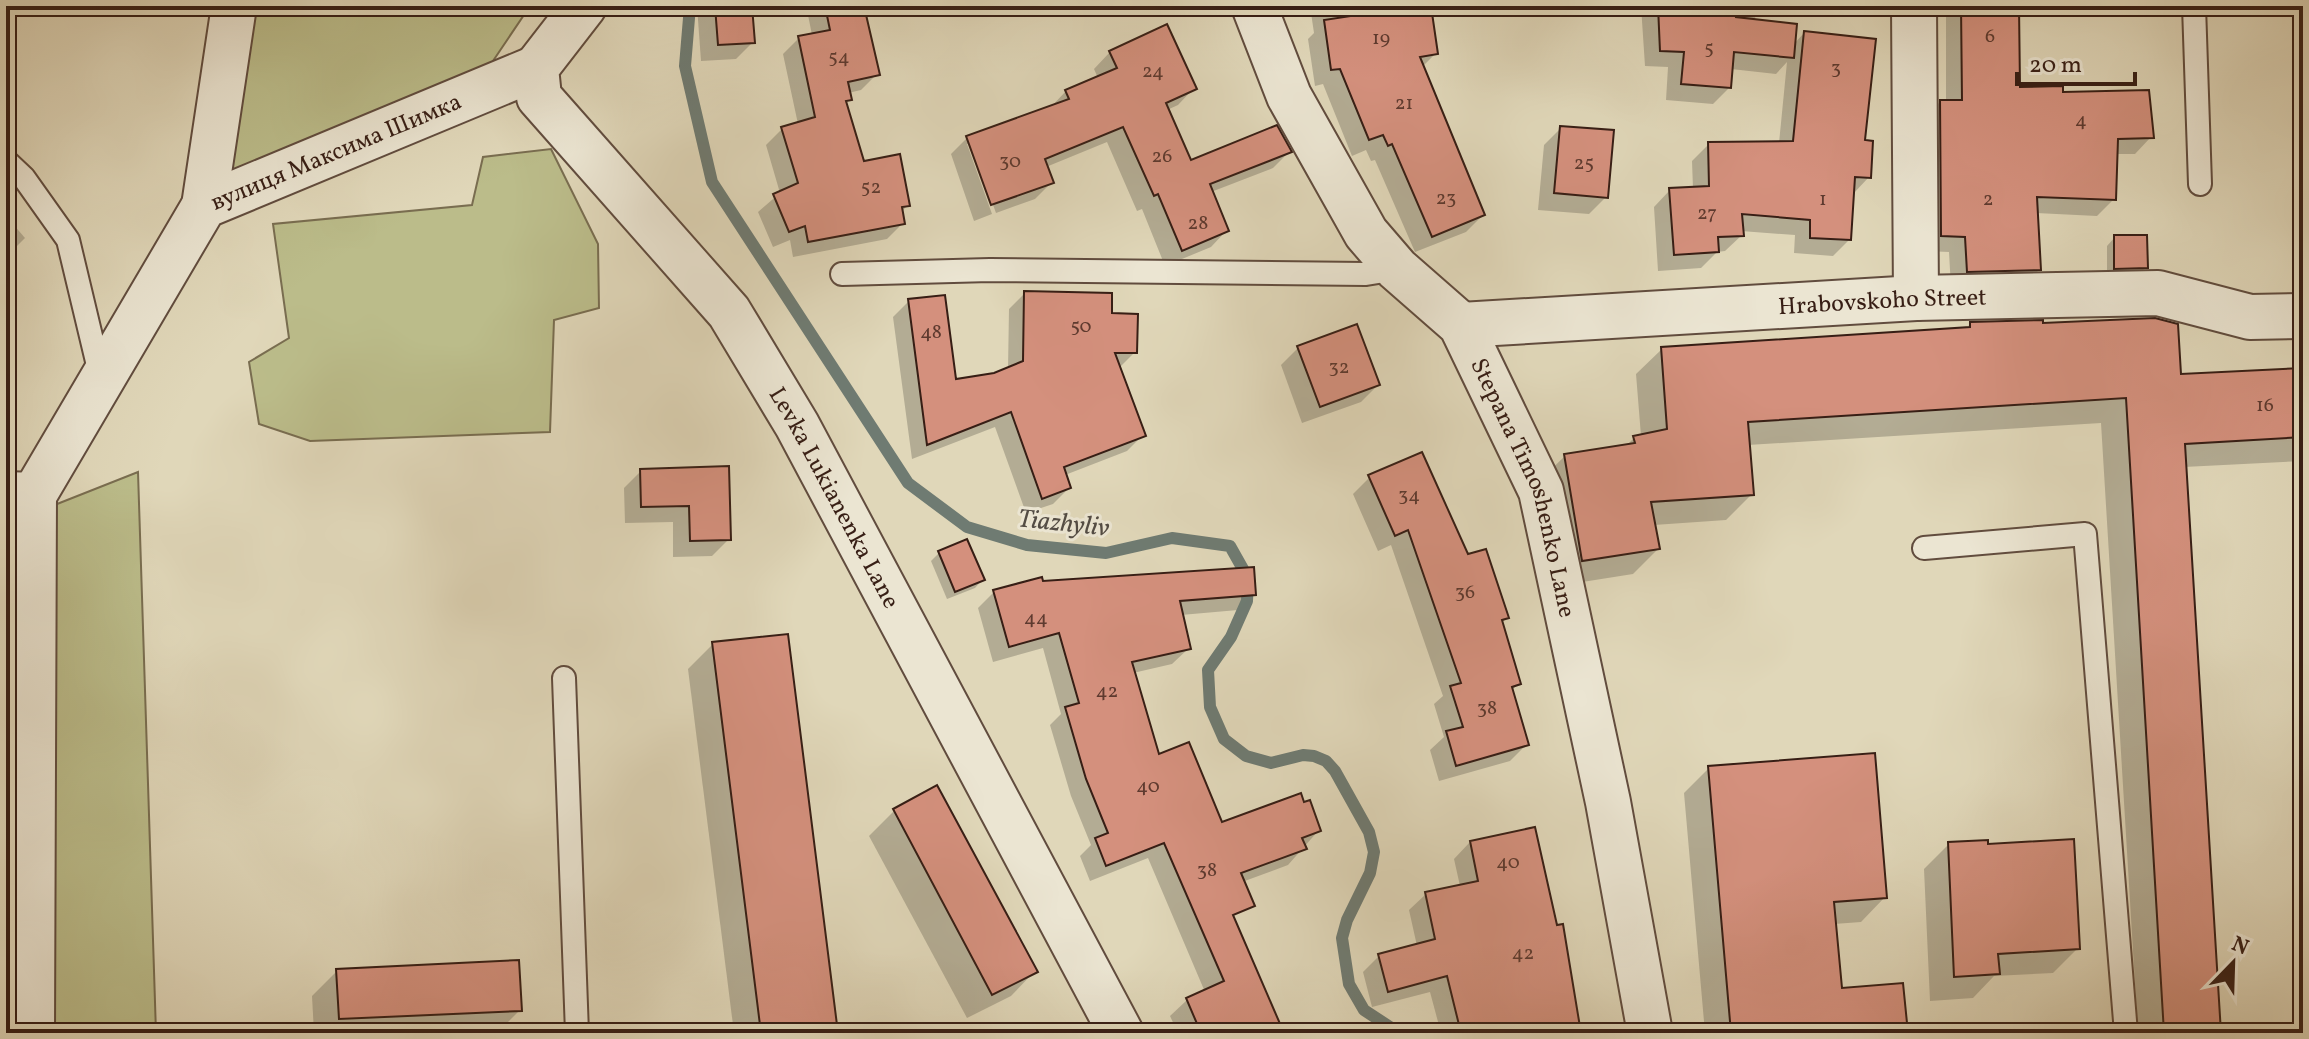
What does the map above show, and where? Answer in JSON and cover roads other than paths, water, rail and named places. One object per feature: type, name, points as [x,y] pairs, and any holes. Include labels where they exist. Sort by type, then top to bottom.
[{"type":"street","points":[[204,206],[234,6]]},
{"type":"street","points":[[536,68],[584,6]]},
{"type":"street","name":"Stepana Timoshenko Lane","points":[[1254,6],[1289,96],[1366,233],[1397,269],[1461,325],[1541,491],[1608,802],[1650,1033]]},
{"type":"street","points":[[1914,6],[1916,298]]},
{"type":"street","name":"вулиця Максима Шимка","points":[[20,494],[102,379],[204,206],[536,68]]},
{"type":"street","name":"Levka Lukianenka Lane","points":[[536,68],[539,97],[729,312],[797,425],[1121,1033]]},
{"type":"street","name":"Hrabovskoho Street","points":[[1461,325],[1916,298],[2158,293],[2250,317],[2303,316]]},
{"type":"street","points":[[20,494],[32,1033]]},
{"type":"lane","points":[[2194,6],[2200,184]]},
{"type":"lane","points":[[6,161],[24,178],[68,240],[102,379]]},
{"type":"lane","points":[[842,274],[990,270],[1366,274],[1397,269]]},
{"type":"lane","points":[[1924,548],[2085,534],[2126,1033]]},
{"type":"lane","points":[[564,678],[577,1033]]},
{"type":"waterway","name":"Tiazhyliv","points":[[690,6],[685,66],[712,182],[908,483],[967,527],[1027,545],[1106,553],[1172,538],[1230,546],[1248,578],[1247,601],[1231,637],[1208,670],[1210,707],[1224,739],[1246,756],[1271,763],[1303,755],[1314,756],[1326,761],[1335,771],[1369,832],[1374,852],[1370,873],[1347,920],[1342,938],[1349,984],[1364,1010],[1399,1033]]}]
